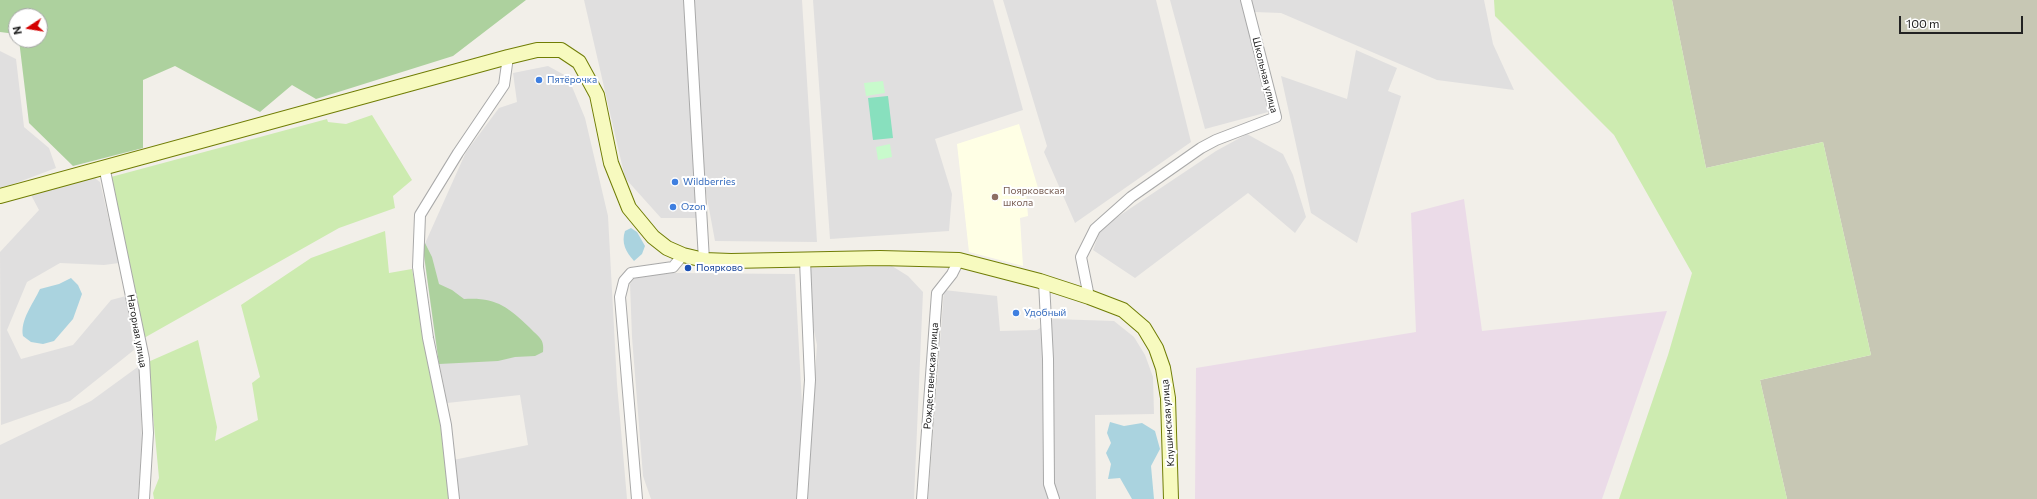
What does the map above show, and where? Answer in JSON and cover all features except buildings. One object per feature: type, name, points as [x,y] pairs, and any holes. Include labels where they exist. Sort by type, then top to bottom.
[{"type":"main road","name":"Клушинская улица","points":[[0,196],[104,166],[508,57],[537,50],[561,50],[579,62],[596,95],[611,163],[629,208],[653,237],[667,248],[683,255],[704,260],[731,261],[880,258],[959,260],[1044,282],[1123,310],[1144,328],[1156,348],[1163,368],[1168,398],[1171,499]]},
{"type":"street","points":[[690,0],[704,260]]},
{"type":"street","name":"Школьная улица","points":[[1089,297],[1081,257],[1095,229],[1131,197],[1201,148],[1216,140],[1276,118],[1246,0]]},
{"type":"street","points":[[454,499],[446,425],[428,338],[418,268],[420,215],[458,153],[504,85],[508,57]]},
{"type":"street","name":"Нагорная улица","points":[[104,166],[144,359],[148,433],[144,499]]},
{"type":"street","points":[[637,499],[620,297],[624,281],[631,273],[673,267],[683,255]]},
{"type":"street","points":[[802,499],[810,380],[805,260]]},
{"type":"street","name":"Рождественская улица","points":[[922,499],[937,293],[952,274],[959,260]]},
{"type":"street","points":[[1044,282],[1048,359],[1049,484],[1054,499]]},
{"type":"shaded area","points":[[584,0],[685,0],[697,218],[661,218],[625,178]]},
{"type":"shaded area","points":[[694,0],[802,0],[817,242],[715,241],[703,176]]},
{"type":"shaded area","points":[[813,0],[993,0],[1023,110],[935,139],[952,194],[949,231],[830,239]]},
{"type":"shaded area","points":[[1003,0],[1156,0],[1191,142],[1075,223],[1044,152],[1047,146]]},
{"type":"shaded area","points":[[1170,0],[1241,0],[1272,111],[1205,129]]},
{"type":"shaded area","points":[[1251,0],[1484,0],[1493,44],[1514,90],[1437,80],[1281,13],[1254,12]]},
{"type":"shaded area","points":[[1672,0],[2037,0],[2037,499],[1787,499],[1760,380],[1871,355],[1823,142],[1706,168]]},
{"type":"shaded area","points":[[1356,50],[1397,68],[1388,91],[1401,96],[1357,243],[1311,213],[1281,76],[1347,99]]},
{"type":"shaded area","points":[[0,51],[16,59],[24,127],[49,148],[56,168],[0,189]]},
{"type":"shaded area","points":[[548,66],[568,77],[585,118],[608,216],[617,384],[627,499],[457,499],[453,460],[528,445],[520,395],[447,403],[436,345],[423,248],[466,152],[499,108],[517,102],[513,73]]},
{"type":"shaded area","name":"Поярковская школа","points":[[1019,124],[1038,188],[1026,192],[1028,216],[1020,218],[1023,266],[969,252],[957,144]]},
{"type":"shaded area","points":[[1247,134],[1283,154],[1293,175],[1306,217],[1295,233],[1248,193],[1135,278],[1093,250],[1101,228],[1216,151]]},
{"type":"shaded area","points":[[92,176],[100,182],[119,263],[104,265],[60,263],[27,282],[7,330],[21,359],[73,345],[111,300],[126,296],[134,350],[70,401],[1,425],[0,252],[39,210],[31,195]]},
{"type":"shaded area","points":[[1464,199],[1482,331],[1667,311],[1602,499],[1195,499],[1196,368],[1416,332],[1411,213]]},
{"type":"shaded area","points":[[892,266],[908,276],[923,292],[914,499],[806,499],[817,345],[811,316],[810,268]]},
{"type":"shaded area","points":[[673,273],[795,274],[803,423],[796,499],[651,499],[643,476],[632,337],[630,284],[636,276]]},
{"type":"shaded area","points":[[944,290],[997,296],[1000,331],[1037,330],[1053,319],[1114,321],[1134,337],[1145,355],[1153,377],[1154,414],[1095,415],[1096,499],[928,499]]},
{"type":"shaded area","points":[[139,366],[142,439],[138,499],[0,499],[0,445],[91,401]]},
{"type":"green space","points":[[0,0],[526,0],[453,56],[316,99],[292,85],[260,112],[175,66],[143,80],[143,148],[73,166],[29,123],[20,48],[48,48],[48,8],[8,8],[8,33],[0,32]]},
{"type":"green space","points":[[1494,0],[1672,0],[1706,168],[1823,142],[1871,355],[1760,380],[1787,499],[1619,499],[1668,355],[1692,273],[1614,135],[1495,16]]},
{"type":"green space","points":[[883,81],[885,93],[866,96],[864,83]]},
{"type":"green space","points":[[888,96],[893,138],[873,140],[868,98]]},
{"type":"green space","points":[[372,115],[412,180],[393,196],[395,208],[339,228],[144,338],[111,177],[327,119],[328,122],[346,124]]},
{"type":"green space","points":[[890,144],[892,157],[878,160],[876,147]]},
{"type":"green space","points":[[385,231],[389,273],[412,269],[440,422],[449,499],[154,499],[153,493],[159,478],[148,362],[198,340],[217,427],[215,441],[258,420],[252,383],[260,377],[241,305],[311,258]]},
{"type":"green space","points":[[425,243],[432,257],[439,284],[452,290],[464,299],[492,301],[507,308],[542,340],[543,352],[535,356],[515,357],[498,361],[439,364],[423,248]]},
{"type":"water","points":[[631,228],[637,232],[645,246],[642,254],[634,261],[627,251],[624,243],[625,231]]},
{"type":"water","points":[[71,278],[78,285],[82,294],[73,319],[54,341],[43,344],[31,342],[23,336],[23,324],[40,289],[59,284]]},
{"type":"water","points":[[1110,422],[1124,426],[1142,423],[1155,431],[1160,449],[1151,466],[1154,499],[1132,499],[1120,478],[1108,479],[1111,464],[1106,453],[1111,443],[1107,433]]},
{"type":"place","name":"Пятёрочка","points":[[539,80]]},
{"type":"place","name":"Wildberries","points":[[675,182]]},
{"type":"place","name":"Поярковская школа","points":[[995,197]]},
{"type":"place","name":"Ozon","points":[[673,207]]},
{"type":"place","name":"Поярково","points":[[688,268]]},
{"type":"place","name":"Удобный","points":[[1016,313]]}]
